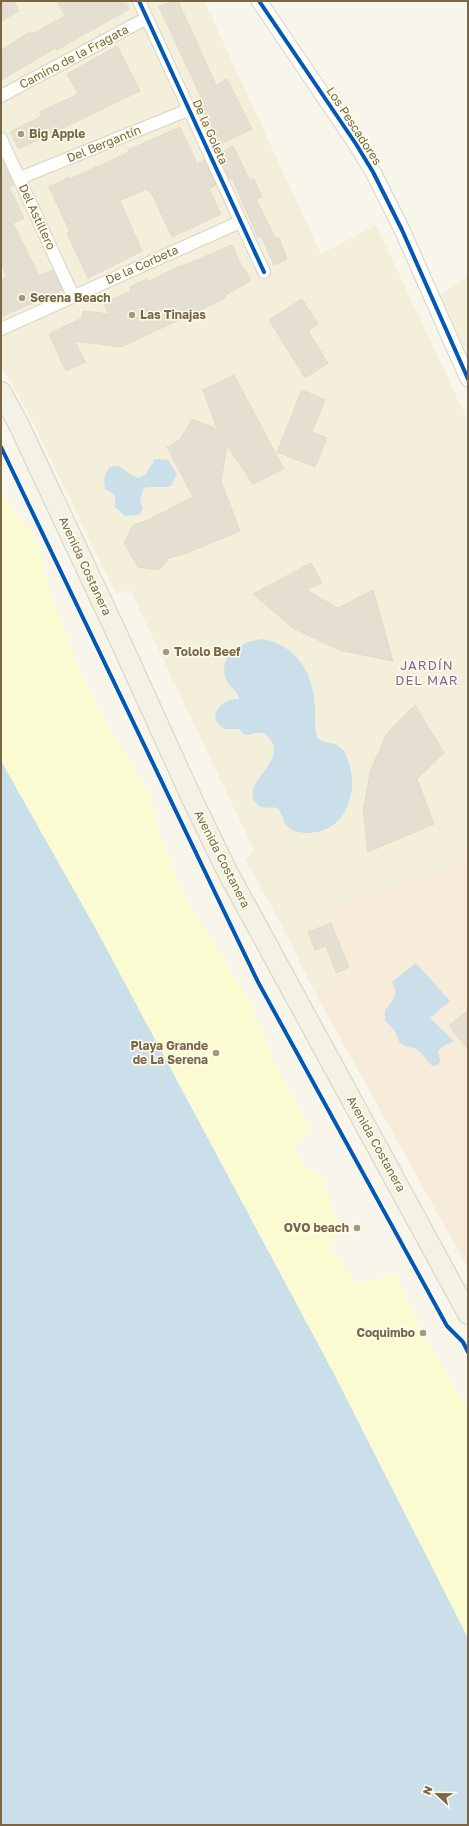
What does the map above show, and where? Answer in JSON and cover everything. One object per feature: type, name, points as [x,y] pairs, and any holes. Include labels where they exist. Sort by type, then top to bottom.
[{"type":"main road","name":"Avenida Costanera","points":[[1,392],[21,430],[118,636],[193,802],[227,871],[468,1314]]},
{"type":"street","name":"De la Goleta","points":[[139,1],[264,272]]},
{"type":"street","name":"Los Pescadores","points":[[259,1],[356,144],[373,172],[402,230],[468,379]]},
{"type":"street","name":"Camino de la Fragata","points":[[1,96],[148,18]]},
{"type":"street","name":"Del Bergantín","points":[[20,178],[188,110]]},
{"type":"street","name":"Del Astillero","points":[[1,139],[73,296]]},
{"type":"street","name":"De la Corbeta","points":[[1,329],[240,222]]},
{"type":"shaded area","points":[[1,1],[204,1],[321,254],[376,225],[468,421],[468,1268],[313,989],[282,926],[245,859],[254,850],[130,590],[116,594],[32,420],[1,366]]},
{"type":"shaded area","points":[[468,276],[468,355],[438,296]]},
{"type":"shaded area","points":[[468,860],[468,1268],[314,989],[351,969],[326,909]]},
{"type":"sand","name":"Playa Grande de La Serena","points":[[1,493],[34,536],[38,544],[49,589],[75,659],[108,726],[148,791],[158,828],[178,881],[190,905],[251,1004],[277,1069],[312,1132],[292,1145],[310,1174],[315,1170],[320,1179],[325,1177],[326,1189],[331,1199],[329,1207],[344,1226],[328,1246],[357,1284],[396,1273],[421,1331],[468,1409],[468,1638],[334,1374],[97,931],[1,761]]},
{"type":"water","points":[[155,459],[168,460],[177,474],[171,486],[144,488],[140,499],[143,509],[139,515],[125,516],[115,507],[115,495],[105,489],[104,479],[109,467],[119,466],[131,475],[138,478],[146,474]]},
{"type":"water","points":[[262,639],[274,642],[284,647],[300,662],[311,682],[314,694],[317,737],[320,740],[339,746],[346,755],[350,766],[352,790],[344,813],[337,822],[328,828],[316,832],[304,833],[292,830],[286,825],[277,808],[262,807],[257,805],[254,801],[252,795],[255,784],[272,759],[274,752],[270,739],[262,733],[245,735],[239,729],[224,729],[218,724],[216,719],[216,714],[221,705],[232,700],[239,699],[237,693],[226,679],[224,670],[228,656],[239,646],[254,640]]},
{"type":"water","points":[[1,761],[97,931],[334,1374],[468,1638],[468,1825],[1,1825]]},
{"type":"water","points":[[416,963],[450,1001],[430,1018],[454,1041],[442,1047],[438,1051],[440,1060],[438,1065],[433,1066],[417,1049],[400,1043],[394,1030],[385,1020],[385,1011],[395,995],[392,982]]},
{"type":"building","points":[[1,1],[13,1],[19,11],[1,21]]},
{"type":"building","points":[[57,1],[125,1],[129,9],[57,50],[56,48],[1,80],[1,50],[30,32],[32,34],[65,16]]},
{"type":"building","points":[[172,1],[178,1],[216,85],[227,79],[252,129],[221,144],[205,113],[202,115],[195,102],[202,99],[159,7]]},
{"type":"building","points":[[117,46],[140,91],[19,149],[10,132],[42,116],[40,112],[78,94],[67,74]]},
{"type":"building","points":[[180,127],[197,164],[204,160],[216,185],[209,189],[221,214],[172,237],[150,190],[148,192],[146,189],[120,201],[142,251],[88,278],[67,233],[70,232],[49,187],[69,177],[70,179],[98,167],[129,152],[128,150]]},
{"type":"building","points":[[233,146],[250,181],[254,179],[262,197],[256,199],[276,239],[279,238],[287,259],[274,265],[261,236],[258,238],[232,178],[229,179],[218,154]]},
{"type":"building","points":[[1,157],[14,185],[9,187],[24,218],[13,223],[39,276],[53,270],[62,290],[1,317],[1,280],[7,277],[1,264]]},
{"type":"building","points":[[232,245],[243,269],[244,268],[251,281],[225,295],[226,298],[121,347],[75,341],[85,362],[66,371],[49,334],[82,318],[83,311],[109,314],[104,303],[131,291],[130,287],[147,279],[148,282],[179,266],[180,267]]},
{"type":"building","points":[[302,299],[318,324],[308,331],[328,363],[305,378],[269,320]]},
{"type":"building","points":[[234,375],[284,469],[253,484],[227,445],[221,481],[240,531],[187,553],[169,558],[159,570],[138,567],[124,543],[133,525],[148,520],[193,497],[167,447],[180,440],[192,419],[217,429],[203,390]]},
{"type":"building","points":[[302,390],[325,400],[312,432],[327,438],[315,467],[277,452]]},
{"type":"building","points":[[311,563],[322,583],[306,590],[338,608],[373,590],[393,661],[339,650],[293,628],[253,594]]},
{"type":"building","points":[[415,705],[444,753],[417,779],[434,824],[368,852],[363,810],[371,769],[387,733]]},
{"type":"building","points":[[331,923],[349,967],[336,973],[326,946],[315,950],[308,932]]},
{"type":"building","points":[[468,1010],[468,1049],[449,1026]]},
{"type":"cycle path","points":[[139,1],[264,272]]},
{"type":"cycle path","points":[[259,1],[356,144],[373,172],[402,230],[468,379]]},
{"type":"cycle path","points":[[1,447],[258,982],[447,1326],[463,1342],[468,1352]]},
{"type":"place","name":"Big Apple","points":[[21,134]]},
{"type":"place","name":"Serena Beach","points":[[22,298]]},
{"type":"place","name":"Las Tinajas","points":[[132,315]]},
{"type":"place","name":"Tololo Beef","points":[[166,652]]},
{"type":"place","name":"Playa Grande de La Serena","points":[[216,1053]]},
{"type":"place","name":"OVO beach","points":[[357,1228]]},
{"type":"place","name":"Coquimbo","points":[[423,1333]]},
{"type":"district","name":"JARDÍN DEL MAR","points":[[427,672]]}]
